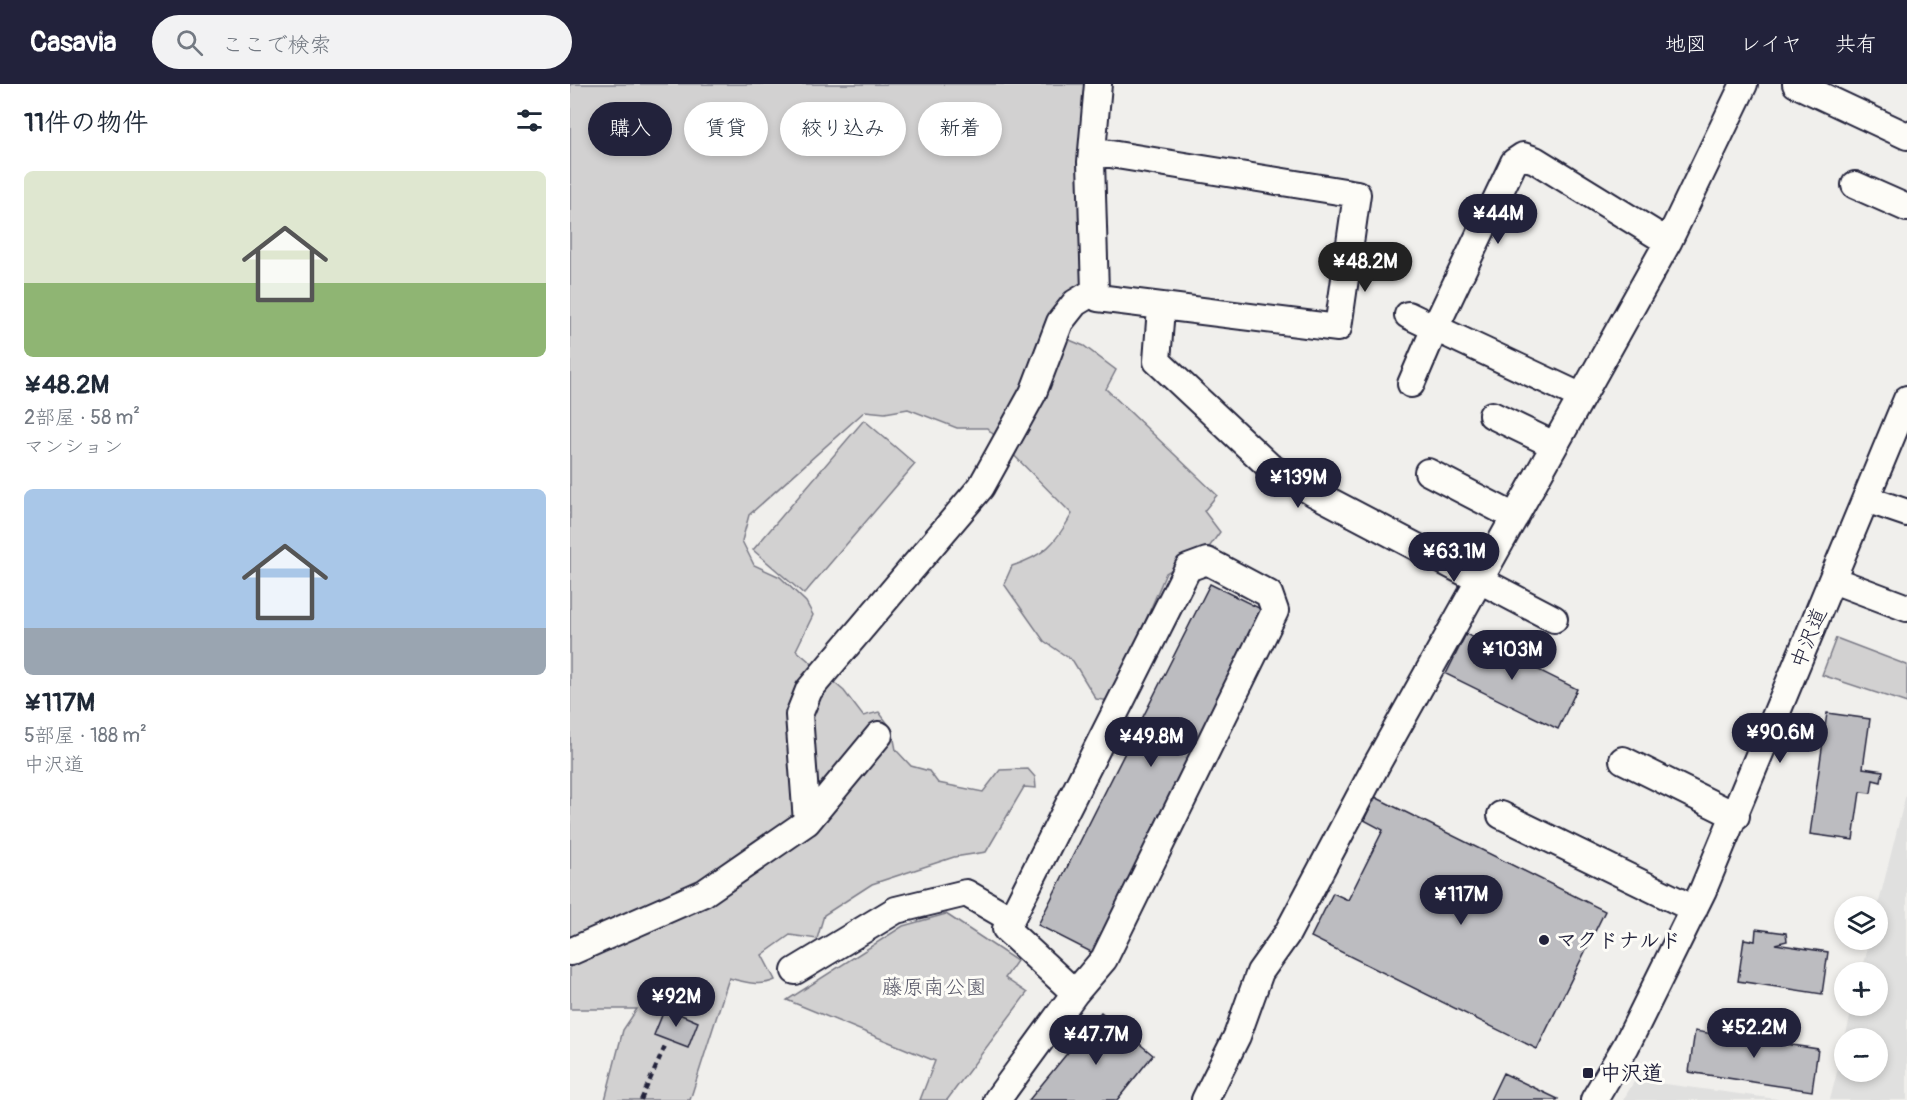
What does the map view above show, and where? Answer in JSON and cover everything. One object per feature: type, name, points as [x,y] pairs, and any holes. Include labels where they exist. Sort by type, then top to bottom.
[{"type":"street","points":[[807,822],[799,715],[802,703],[809,690],[981,487],[1033,393],[1060,322],[1085,297],[1092,151],[1098,84]]},
{"type":"street","points":[[1205,1100],[1237,1036],[1260,972],[1287,934],[1378,762],[1481,581],[1580,396],[1668,242],[1744,84]]},
{"type":"street","points":[[1796,84],[1907,136]]},
{"type":"street","points":[[1085,297],[1338,328],[1357,194],[1092,151]]},
{"type":"street","points":[[1411,384],[1514,162],[1523,156],[1535,160],[1668,242]]},
{"type":"street","points":[[1855,185],[1907,208]]},
{"type":"street","points":[[1161,308],[1157,361],[1269,466],[1314,493],[1554,619]]},
{"type":"street","points":[[1408,315],[1580,396]]},
{"type":"street","name":"中沢道","points":[[1594,1100],[1626,1047],[1694,909],[1736,816],[1907,399]]},
{"type":"street","points":[[1492,415],[1554,445]]},
{"type":"street","points":[[1428,472],[1515,517]]},
{"type":"street","points":[[1866,500],[1907,513]]},
{"type":"street","points":[[997,1100],[1075,993],[1104,959],[1275,611],[1269,594],[1207,561],[1188,568],[1006,929],[1075,993]]},
{"type":"street","points":[[1833,580],[1907,608]]},
{"type":"street","points":[[570,952],[704,893],[807,822],[879,735]]},
{"type":"street","points":[[1623,760],[1736,816]]},
{"type":"street","points":[[1501,815],[1694,909]]},
{"type":"street","points":[[795,971],[896,910],[966,893],[1011,919]]},
{"type":"path","points":[[641,1100],[666,1044]]},
{"type":"shaded area","points":[[1907,790],[1907,1100],[1830,1100],[1834,1082],[1888,1082],[1888,1028],[1847,1028],[1850,1016],[1888,1016],[1888,962],[1864,962],[1867,950],[1888,950],[1888,896],[1880,896]]},
{"type":"shaded area","points":[[1635,1080],[1784,1100],[1623,1100]]},
{"type":"green space","points":[[570,84],[1090,84],[1089,273],[1060,336],[1084,346],[1116,370],[1106,389],[1217,495],[1204,511],[1220,532],[1210,546],[1166,573],[1111,701],[1096,699],[1073,661],[1044,641],[1004,584],[1012,566],[1041,553],[1048,547],[1072,514],[987,428],[957,428],[908,409],[885,413],[865,411],[749,515],[742,541],[754,565],[780,577],[806,602],[813,615],[796,650],[844,691],[863,716],[879,712],[892,729],[896,750],[911,766],[929,771],[938,783],[983,792],[1000,770],[1028,769],[1035,777],[1036,788],[1024,787],[986,852],[954,857],[872,884],[824,915],[817,939],[790,935],[762,955],[775,980],[758,983],[729,978],[690,1100],[605,1100],[623,1030],[637,1009],[570,1009]]},
{"type":"green space","points":[[864,420],[915,464],[804,594],[753,550]]},
{"type":"green space","points":[[1836,638],[1907,665],[1907,703],[1822,675]]},
{"type":"green space","name":"藤原南公園","points":[[946,914],[1017,961],[1005,978],[1027,993],[947,1100],[920,1100],[935,1061],[787,1000],[903,926]]},
{"type":"building","points":[[1210,584],[1265,611],[1093,953],[1038,925]]},
{"type":"building","points":[[1466,634],[1577,689],[1558,729],[1446,674]]},
{"type":"building","points":[[1827,713],[1870,719],[1863,768],[1883,771],[1881,782],[1873,780],[1871,793],[1860,792],[1853,840],[1810,834]]},
{"type":"building","points":[[1375,797],[1605,911],[1537,1049],[1311,937],[1333,893],[1348,900],[1383,830],[1364,820]]},
{"type":"building","points":[[1756,929],[1786,933],[1787,941],[1775,944],[1828,952],[1822,994],[1738,981],[1744,939],[1755,941]]},
{"type":"building","points":[[665,1008],[698,1022],[688,1048],[654,1035]]},
{"type":"building","points":[[1101,1012],[1153,1055],[1117,1100],[1029,1100]]},
{"type":"building","points":[[1748,1018],[1768,1021],[1765,1041],[1818,1049],[1812,1091],[1689,1072],[1695,1031],[1744,1039]]},
{"type":"building","points":[[1503,1073],[1558,1099],[1490,1100]]},
{"type":"place","name":"マクドナルド","points":[[1544,940]]},
{"type":"place","name":"中沢道","points":[[1588,1073]]}]
